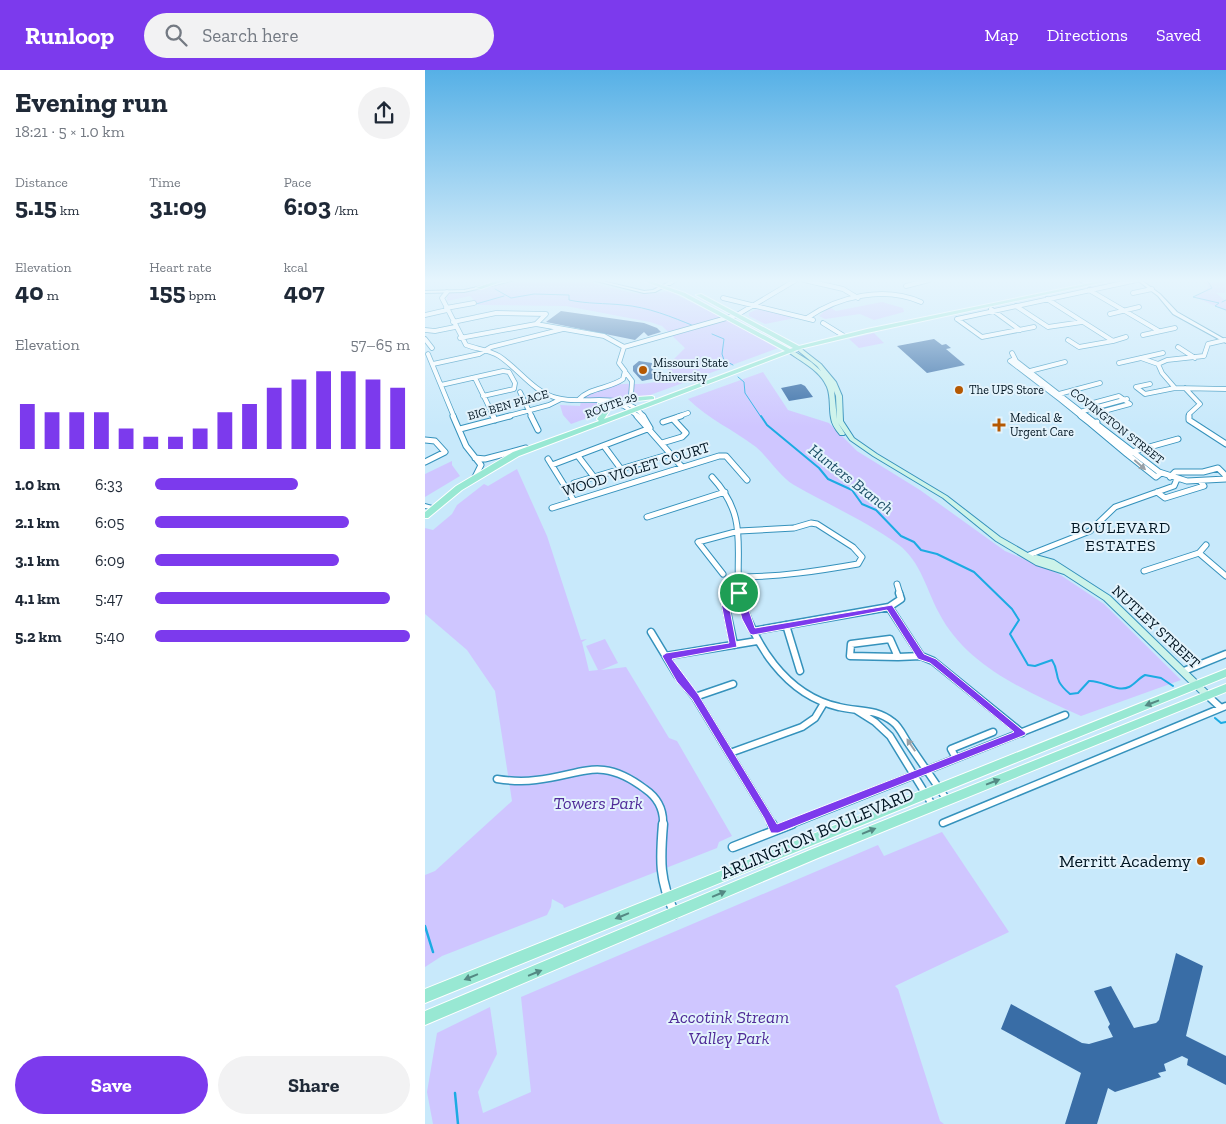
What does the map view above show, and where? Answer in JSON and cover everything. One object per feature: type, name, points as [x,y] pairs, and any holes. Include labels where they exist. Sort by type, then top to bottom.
[{"type":"main road","name":"NUTLEY STREET","points":[[752,329],[811,365],[828,383],[832,394],[833,420],[842,434],[858,448],[875,455]]},
{"type":"main road","name":"NUTLEY STREET","points":[[757,329],[797,348],[827,373],[839,396],[839,417],[843,428],[852,439],[945,497],[998,539],[1049,567],[1066,572],[1120,608],[1208,696]]},
{"type":"main road","name":"ROUTE 29","points":[[426,512],[475,477],[541,444],[797,348],[876,329]]},
{"type":"main road","points":[[637,399],[684,390]]},
{"type":"main road","points":[[589,425],[607,412],[600,402]]},
{"type":"main road","name":"ARLINGTON BOULEVARD","points":[[425,996],[1226,673]]},
{"type":"main road","name":"ARLINGTON BOULEVARD","points":[[425,1018],[947,800],[1226,688]]},
{"type":"street","points":[[432,348],[425,334],[446,329]]},
{"type":"street","points":[[456,329],[465,345],[484,350],[513,366],[526,380],[542,392],[561,399],[619,404],[633,409],[682,467]]},
{"type":"street","points":[[461,338],[502,329]]},
{"type":"street","points":[[433,364],[479,354],[484,350],[564,329]]},
{"type":"street","points":[[566,329],[609,338],[624,346],[692,329]]},
{"type":"street","points":[[834,329],[844,336]]},
{"type":"street","points":[[971,329],[982,337],[1024,329]]},
{"type":"street","points":[[1094,329],[1113,341]]},
{"type":"street","points":[[1155,329],[1159,332]]},
{"type":"street","points":[[1143,335],[1170,329]]},
{"type":"street","points":[[1204,329],[1225,341]]},
{"type":"street","points":[[1068,340],[1079,347],[1126,337]]},
{"type":"street","points":[[1141,358],[1158,364],[1167,360],[1195,358],[1204,356],[1207,344],[1210,342],[1225,341]]},
{"type":"street","points":[[624,346],[619,363],[632,381],[631,396],[637,399]]},
{"type":"street","points":[[1178,347],[1195,358]]},
{"type":"street","points":[[1012,353],[1014,359],[1010,361],[1064,400],[1156,477],[1161,473]]},
{"type":"street","points":[[1119,363],[1163,353]]},
{"type":"street","points":[[428,354],[466,446],[481,465],[475,477]]},
{"type":"street","name":"COVINGTON STREET","points":[[1014,359],[1064,400],[1083,411],[1161,473],[1177,479],[1200,481],[1226,478]]},
{"type":"street","points":[[1029,371],[1065,362]]},
{"type":"street","points":[[1158,364],[1162,373],[1175,388]]},
{"type":"street","points":[[441,385],[503,371],[509,372],[515,383],[514,389],[483,396]]},
{"type":"street","points":[[582,401],[587,393],[617,383],[626,373]]},
{"type":"street","points":[[475,378],[495,420]]},
{"type":"street","points":[[515,383],[526,380]]},
{"type":"street","points":[[1059,394],[1100,383]]},
{"type":"street","points":[[1150,384],[1136,387],[1145,394],[1175,388],[1226,389]]},
{"type":"street","points":[[1185,388],[1200,404],[1189,414],[1189,420],[1226,444]]},
{"type":"street","points":[[520,392],[538,430]]},
{"type":"street","points":[[587,393],[590,398],[600,402],[625,398],[637,399]]},
{"type":"street","name":"BIG BEN PLACE","points":[[460,429],[549,405],[561,399]]},
{"type":"street","points":[[1083,411],[1126,399]]},
{"type":"street","points":[[663,422],[688,413]]},
{"type":"street","points":[[662,443],[682,437],[686,433],[673,418]]},
{"type":"street","points":[[1090,423],[1097,422]]},
{"type":"street","points":[[553,466],[650,428]]},
{"type":"street","points":[[1127,454],[1178,439]]},
{"type":"street","points":[[425,440],[435,441],[445,452],[425,462]]},
{"type":"street","points":[[475,458],[485,459],[541,444]]},
{"type":"street","points":[[604,446],[621,469]]},
{"type":"street","points":[[574,483],[671,454]]},
{"type":"street","points":[[578,456],[594,477]]},
{"type":"street","name":"WOOD VIOLET COURT","points":[[552,508],[719,456],[726,456],[747,480]]},
{"type":"street","points":[[548,460],[574,501]]},
{"type":"street","points":[[1170,477],[1175,472],[1203,472],[1218,468],[1226,478]]},
{"type":"street","points":[[712,477],[725,492],[739,531],[737,578],[739,593],[746,619],[757,641],[792,685],[824,703],[857,710],[867,709],[894,722],[947,800]]},
{"type":"street","points":[[1029,555],[1077,538],[1090,531],[1115,507],[1174,486],[1177,479]]},
{"type":"street","points":[[1157,492],[1165,498],[1203,486],[1200,481]]},
{"type":"street","points":[[647,517],[725,492]]},
{"type":"street","points":[[723,574],[698,542],[739,531],[794,528],[811,523],[817,524],[853,547],[862,557],[858,564],[781,577],[737,578]]},
{"type":"street","points":[[1144,571],[1199,553],[1206,545]]},
{"type":"street","points":[[1199,553],[1226,576]]},
{"type":"street","points":[[753,632],[889,607],[901,599],[897,584]]},
{"type":"street","points":[[734,645],[724,598],[739,593]]},
{"type":"street","points":[[889,607],[921,656]]},
{"type":"street","points":[[786,625],[800,671]]},
{"type":"street","points":[[651,632],[680,679],[695,696],[768,815],[775,830]]},
{"type":"street","points":[[898,658],[890,638],[851,644],[850,656],[898,658],[921,656],[933,661],[1021,733]]},
{"type":"street","points":[[666,656],[757,641]]},
{"type":"street","points":[[1184,671],[1226,654]]},
{"type":"street","points":[[695,696],[733,684]]},
{"type":"street","name":"NUTLEY STREET","points":[[1208,696],[1224,707]]},
{"type":"street","points":[[730,753],[802,728],[815,718],[824,703]]},
{"type":"street","points":[[943,823],[1224,707]]},
{"type":"street","points":[[857,710],[875,722],[890,736],[933,806]]},
{"type":"street","points":[[733,847],[1065,715]]},
{"type":"street","points":[[956,758],[951,749],[993,732]]},
{"type":"street","points":[[497,779],[536,782],[584,768],[602,767],[617,771],[640,785],[657,799],[663,811],[660,869],[663,888],[675,914]]},
{"type":"green space","points":[[665,329],[745,329],[781,347],[571,424],[563,415],[560,405],[580,406],[583,394],[609,386],[642,384],[663,379],[669,375],[667,366],[685,348]]},
{"type":"green space","points":[[874,333],[884,343],[859,348],[849,339]]},
{"type":"green space","points":[[763,372],[788,410],[829,423],[857,451],[920,490],[1005,551],[1059,574],[1104,604],[1181,680],[1081,716],[1020,687],[982,663],[951,632],[939,613],[923,577],[907,552],[886,536],[861,521],[794,485],[756,447],[704,413],[688,399]]},
{"type":"green space","points":[[452,461],[452,465],[460,476],[425,497],[425,474]]},
{"type":"green space","name":"Towers Park","points":[[517,469],[547,536],[581,640],[587,639],[582,642],[589,671],[598,670],[586,646],[605,639],[618,663],[601,670],[626,667],[669,738],[677,741],[732,836],[719,842],[717,848],[564,908],[563,905],[552,899],[547,915],[442,956],[425,967],[425,875],[435,871],[512,801],[495,691],[467,650],[425,614],[425,528],[433,530],[452,514],[457,505],[484,484],[488,486]]},
{"type":"green space","name":"Accotink Stream Valley Park","points":[[942,832],[1009,932],[895,986],[898,989],[940,1121],[944,1124],[433,1124],[427,1092],[437,1033],[490,1007],[497,1054],[478,1092],[483,1113],[531,1092],[521,997],[878,845],[884,856]]},
{"type":"building","points":[[582,329],[658,329],[661,332],[648,336],[644,332],[635,340]]},
{"type":"building","points":[[934,339],[942,345],[946,344],[951,348],[946,349],[965,365],[927,373],[897,346]]},
{"type":"building","points":[[639,361],[652,363],[651,368],[661,377],[642,381],[633,371],[633,366]]},
{"type":"building","points":[[801,384],[805,386],[813,397],[789,401],[781,388]]},
{"type":"building","points":[[1176,953],[1203,966],[1186,1036],[1226,1056],[1226,1085],[1187,1065],[1188,1059],[1182,1056],[1164,1064],[1166,1071],[1158,1073],[1161,1077],[1115,1092],[1108,1088],[1097,1124],[1065,1124],[1081,1073],[1001,1029],[1011,1004],[1082,1043],[1089,1044],[1113,1037],[1108,1027],[1110,1024],[1094,991],[1111,986],[1134,1028],[1156,1023],[1159,1020]]},
{"type":"waterway","name":"Hunters Branch","points":[[712,334],[724,339],[722,354],[724,360],[733,365]]},
{"type":"waterway","name":"Hunters Branch","points":[[738,377],[744,382],[745,393],[761,417]]},
{"type":"waterway","name":"Hunters Branch","points":[[761,416],[767,425],[819,468],[828,479],[852,490],[862,504],[876,510],[901,536],[914,542],[921,550],[937,554],[974,572],[1012,609],[1019,620],[1010,634],[1028,665],[1035,666],[1052,660],[1060,684],[1070,694],[1078,693],[1089,681],[1124,688],[1131,686],[1145,675],[1161,678],[1173,686]]},
{"type":"waterway","name":"Hunters Branch","points":[[1215,718],[1221,723],[1226,722]]},
{"type":"waterway","points":[[425,926],[433,952]]},
{"type":"waterway","points":[[455,1093],[458,1124]]},
{"type":"place","name":"Missouri State University","points":[[643,370]]},
{"type":"place","name":"The UPS Store","points":[[959,390]]},
{"type":"place","name":"Medical & Urgent Care","points":[[999,425]]},
{"type":"place","name":"Merritt Academy","points":[[1201,861]]},
{"type":"district","name":"BOULEVARD ESTATES","points":[[1121,536]]},
{"type":"route","points":[[739,593],[746,619],[753,632],[889,607],[921,656],[933,661],[1021,733],[775,830],[768,815],[695,696],[680,679],[666,656],[734,645],[724,598],[739,593]]}]
